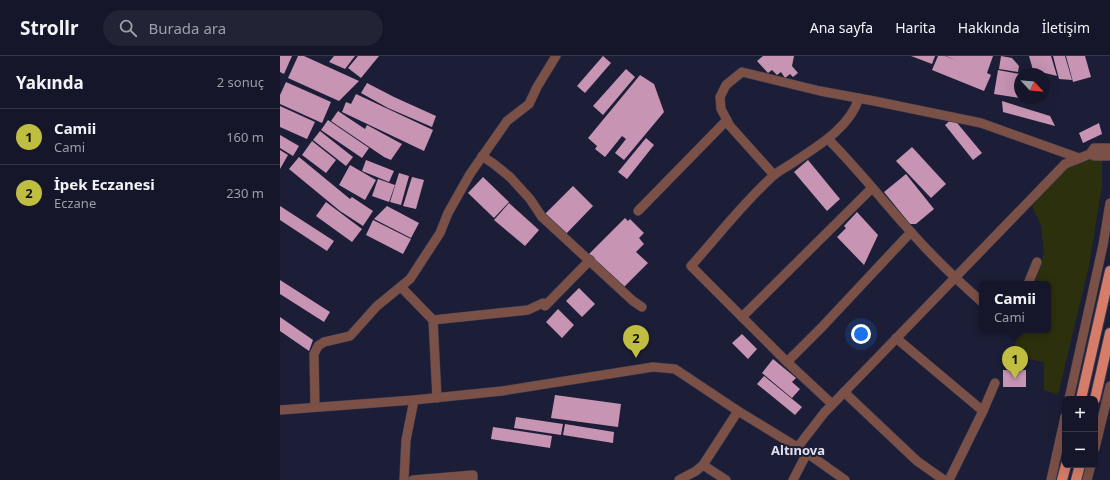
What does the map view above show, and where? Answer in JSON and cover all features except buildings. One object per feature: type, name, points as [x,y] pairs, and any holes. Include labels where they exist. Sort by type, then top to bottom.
[{"type":"main road","points":[[1083,396],[1110,271]]},
{"type":"main road","points":[[1096,396],[1110,333]]},
{"type":"main road","points":[[1062,480],[1065,468]]},
{"type":"main road","points":[[1076,480],[1079,468]]},
{"type":"street","points":[[316,407],[314,354],[318,346],[324,342],[350,336],[377,306],[410,279],[440,233],[448,213],[482,156],[507,122],[529,104],[537,87],[556,56]]},
{"type":"street","points":[[774,175],[730,126],[721,109],[720,97],[726,85],[742,72],[820,91],[981,123],[1079,158]]},
{"type":"street","points":[[832,404],[787,362],[691,266],[755,194],[774,175],[828,139],[850,116],[859,98]]},
{"type":"street","points":[[638,211],[727,120]]},
{"type":"street","points":[[828,139],[954,278],[979,299]]},
{"type":"street","points":[[797,448],[832,404],[1065,164],[1090,154],[1094,148],[1106,148],[1110,140]]},
{"type":"street","points":[[1090,154],[1094,156],[1110,156]]},
{"type":"street","points":[[482,156],[510,177],[530,199],[542,217],[633,301],[642,307]]},
{"type":"street","points":[[742,317],[872,188]]},
{"type":"street","points":[[1070,396],[1107,242],[1110,203]]},
{"type":"street","points":[[787,362],[911,232]]},
{"type":"street","points":[[433,320],[528,310],[544,305],[590,260]]},
{"type":"street","points":[[1029,281],[1037,262]]},
{"type":"street","points":[[401,287],[433,320],[437,398]]},
{"type":"street","points":[[896,338],[983,411]]},
{"type":"street","points":[[280,410],[437,398],[502,391],[653,367],[675,369],[738,411],[807,453],[845,480]]},
{"type":"street","points":[[949,480],[995,383]]},
{"type":"street","points":[[1098,436],[1110,386]]},
{"type":"street","points":[[844,392],[917,461],[944,480]]},
{"type":"street","points":[[404,480],[406,440],[414,400]]},
{"type":"street","points":[[679,480],[696,471],[703,465],[738,411]]},
{"type":"street","points":[[1050,480],[1062,430]]},
{"type":"street","points":[[793,480],[807,453]]},
{"type":"street","points":[[703,465],[726,480]]},
{"type":"street","points":[[1087,480],[1090,468]]},
{"type":"street","points":[[413,480],[473,475],[473,480]]},
{"type":"green space","points":[[1095,158],[1102,160],[1102,186],[1089,266],[1058,395],[1044,390],[1044,362],[1012,356],[1018,333],[1051,333],[1051,281],[1036,281],[1044,252],[1041,225],[1032,206],[1064,166]]},
{"type":"place","name":"İpek Eczanesi","points":[[636,358]]},
{"type":"place","name":"Camii","points":[[1015,379]]},
{"type":"district","name":"Altınova","points":[[798,450]]}]
